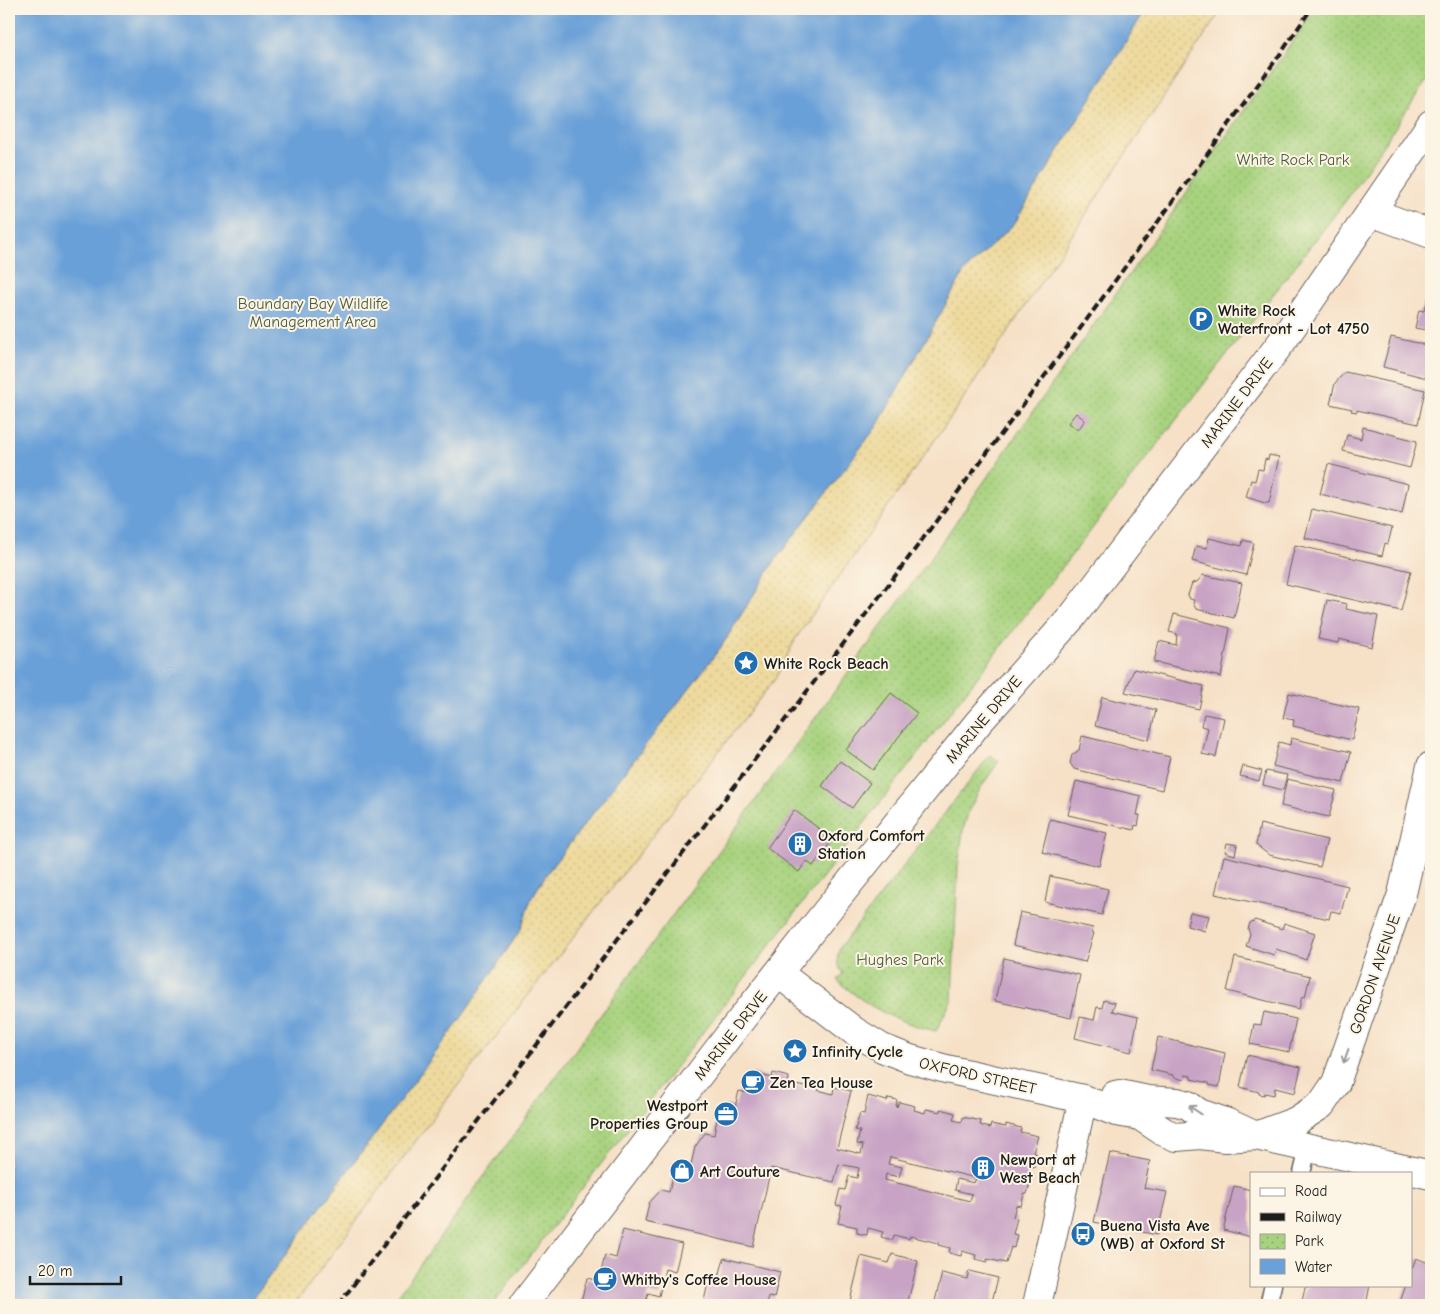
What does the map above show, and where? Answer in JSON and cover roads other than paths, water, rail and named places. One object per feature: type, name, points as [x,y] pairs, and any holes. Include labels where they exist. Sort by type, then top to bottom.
[{"type":"street","name":"MARINE DRIVE","points":[[523,1305],[732,1030],[978,723],[1072,617],[1281,343],[1431,124]]},
{"type":"street","points":[[1370,212],[1431,234]]},
{"type":"street","name":"GORDON AVENUE","points":[[1256,1136],[1296,1121],[1320,1105],[1336,1083],[1402,894],[1431,766]]},
{"type":"street","name":"OXFORD STREET","points":[[778,973],[854,1031],[882,1048],[910,1059],[941,1068],[1083,1099],[1116,1112],[1140,1116],[1164,1132],[1176,1137],[1200,1135],[1225,1138],[1256,1136],[1305,1161],[1404,1172]]},
{"type":"street","points":[[1037,1305],[1083,1099]]},
{"type":"street","name":"OXFORD STREET","points":[[1412,1173],[1431,1175]]},
{"type":"lane","points":[[1268,1305],[1273,1286]]},
{"type":"water","name":"Boundary Bay Wildlife Management Area","points":[[9,9],[1146,9],[1013,225],[964,272],[877,426],[774,562],[721,647],[547,873],[531,899],[521,929],[460,1020],[248,1305],[9,1305]]},
{"type":"railway","points":[[338,1305],[892,580],[1085,322],[1311,9]]},
{"type":"place","name":"White Rock Waterfront - Lot 4750","points":[[1201,319]]},
{"type":"place","name":"White Rock Beach","points":[[746,663]]},
{"type":"place","name":"Oxford Comfort Station","points":[[800,844]]},
{"type":"place","name":"Infinity Cycle","points":[[795,1051]]},
{"type":"place","name":"Zen Tea House","points":[[753,1082]]},
{"type":"place","name":"Westport Properties Group","points":[[726,1114]]},
{"type":"place","name":"Newport at West Beach","points":[[983,1168]]},
{"type":"place","name":"Art Couture","points":[[682,1171]]},
{"type":"place","name":"Buena Vista Ave (WB) at Oxford St","points":[[1083,1234]]},
{"type":"place","name":"Whitby's Coffee House","points":[[605,1279]]},
{"type":"park label","name":"White Rock Park","points":[[1293,159]]},
{"type":"park label","name":"Hughes Park","points":[[900,959]]}]
